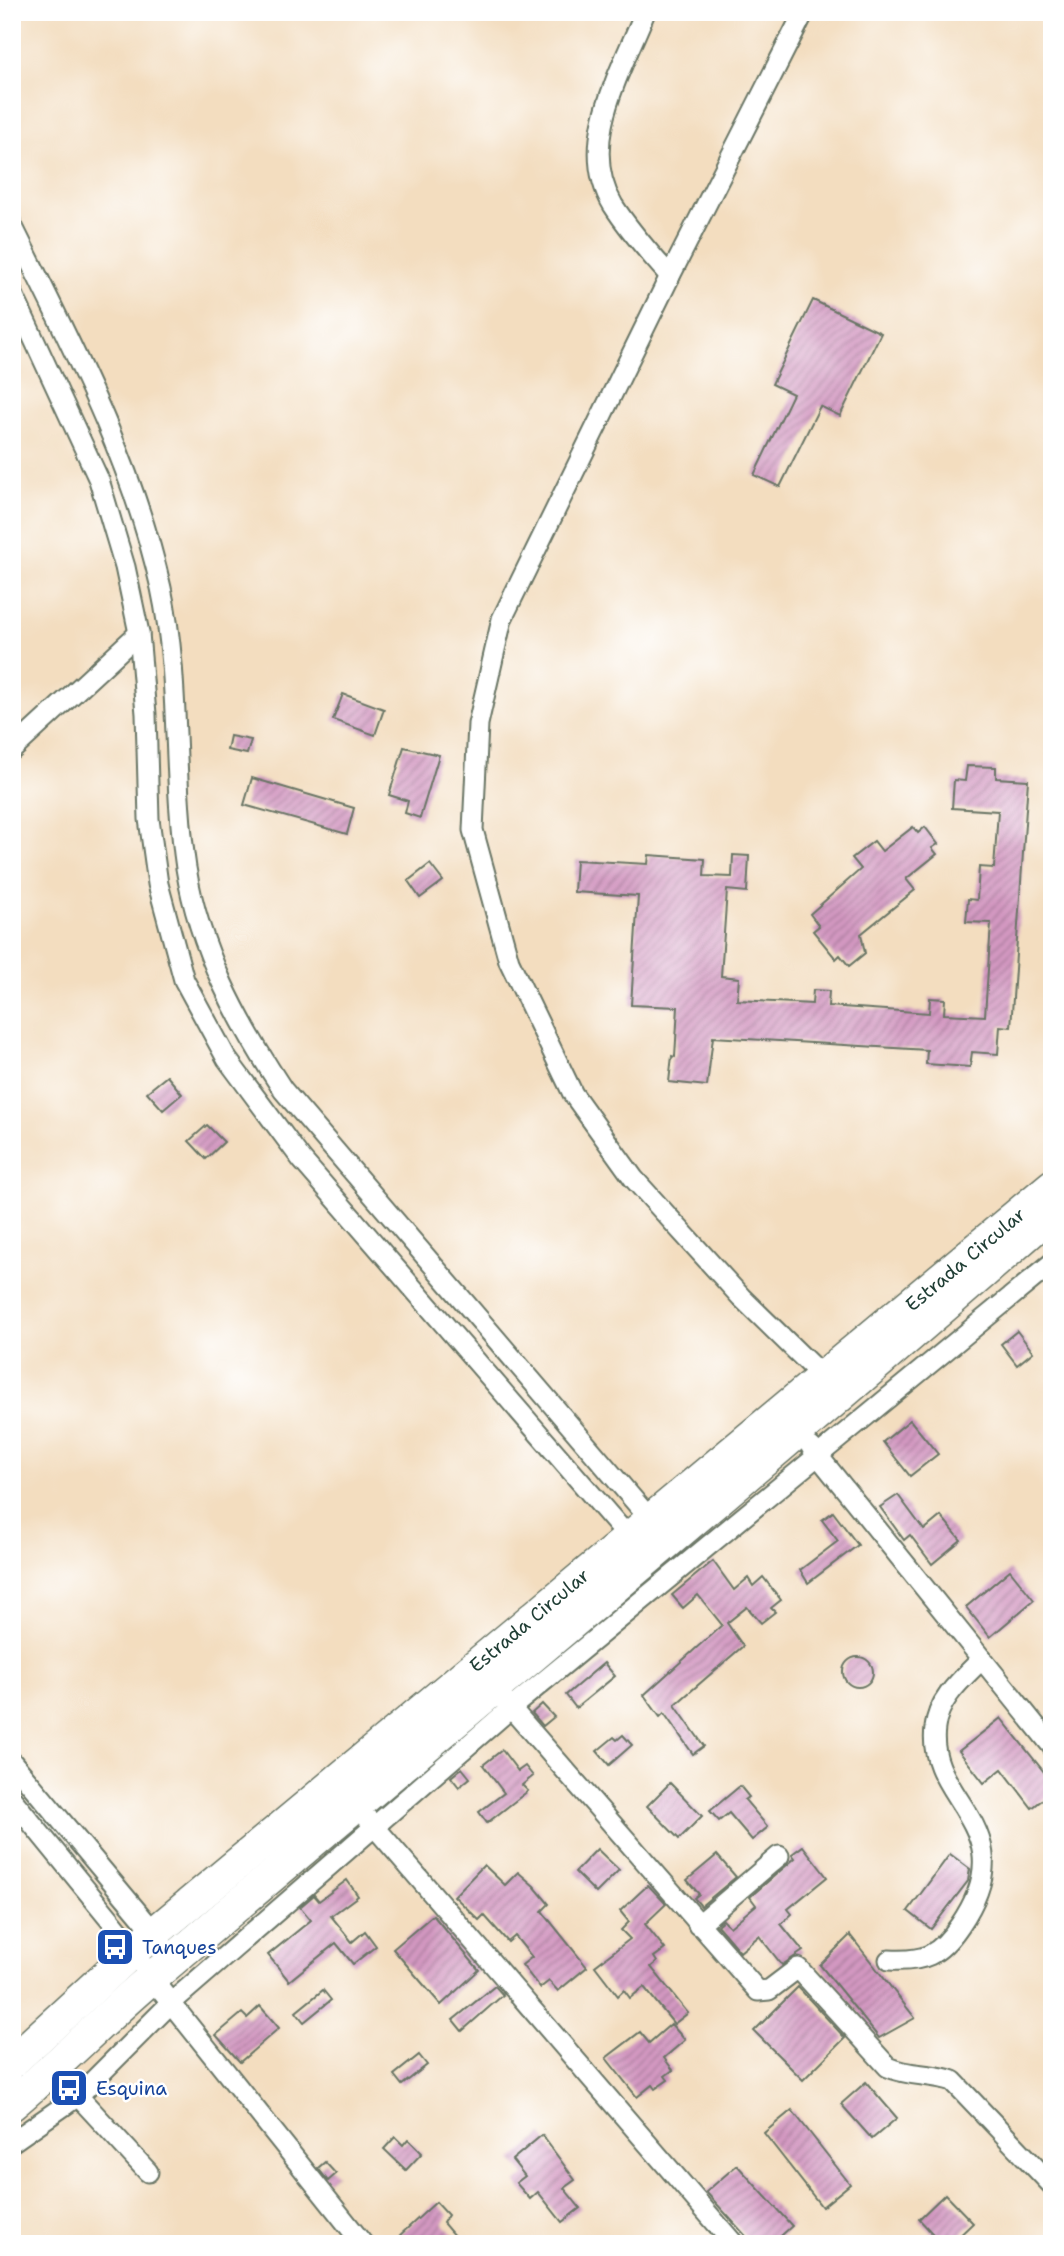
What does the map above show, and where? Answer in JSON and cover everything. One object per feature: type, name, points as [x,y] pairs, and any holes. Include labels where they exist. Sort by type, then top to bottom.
[{"type":"main road","name":"Estrada Circular","points":[[12,2062],[144,1942],[647,1539],[824,1378],[1052,1186]]},
{"type":"main road","points":[[12,2104],[162,1969],[366,1817],[502,1698],[647,1539],[809,1444],[1052,1213]]},
{"type":"street","points":[[645,12],[603,120],[597,149],[600,172],[612,203],[670,276]]},
{"type":"street","points":[[804,12],[670,276],[502,619],[478,724],[473,830],[509,961],[573,1094],[634,1179],[741,1297],[824,1378]]},
{"type":"street","points":[[12,225],[108,422],[133,490],[157,575],[170,641],[186,869],[200,928],[220,981],[248,1038],[283,1090],[647,1539]]},
{"type":"street","points":[[12,292],[99,480],[125,567],[139,633],[146,714],[149,819],[158,884],[172,943],[190,991],[227,1059],[302,1160],[647,1539]]},
{"type":"street","points":[[12,750],[139,633]]},
{"type":"street","points":[[1052,1263],[809,1444],[502,1698],[758,1991],[769,1990],[798,1968],[888,2067],[909,2076],[937,2076],[953,2081],[1052,2185]]},
{"type":"street","points":[[809,1444],[982,1659],[1048,1735]]},
{"type":"street","points":[[889,1960],[919,1961],[941,1947],[972,1907],[983,1877],[979,1835],[945,1774],[935,1746],[935,1727],[941,1707],[955,1686],[982,1659]]},
{"type":"street","points":[[12,1762],[162,1969],[171,2003],[363,2244]]},
{"type":"street","points":[[12,1799],[144,1942],[162,1969]]},
{"type":"street","points":[[12,2142],[78,2096],[366,1817],[734,2244]]},
{"type":"street","points":[[698,1925],[779,1856]]},
{"type":"street","points":[[78,2096],[148,2172]]},
{"type":"building","points":[[813,300],[881,333],[840,416],[820,406],[780,487],[754,475],[793,394],[772,384]]},
{"type":"building","points":[[343,694],[384,709],[375,735],[333,720]]},
{"type":"building","points":[[230,736],[251,740],[247,754],[227,750]]},
{"type":"building","points":[[404,747],[439,755],[420,818],[405,813],[408,801],[389,795]]},
{"type":"building","points":[[967,766],[996,767],[996,778],[1028,780],[1011,1027],[1000,1026],[998,1054],[972,1052],[970,1067],[926,1064],[927,1050],[713,1037],[707,1086],[669,1082],[672,1056],[675,1057],[678,1007],[631,1005],[638,896],[574,892],[576,860],[648,864],[649,855],[705,859],[704,876],[732,877],[733,855],[749,856],[747,892],[727,890],[721,976],[739,978],[737,1000],[812,1004],[813,990],[829,991],[828,1006],[929,1013],[930,998],[945,999],[944,1014],[985,1016],[991,923],[966,922],[968,899],[977,900],[979,867],[994,868],[998,811],[952,808],[954,780],[965,781]]},
{"type":"building","points":[[252,778],[354,808],[347,834],[244,805]]},
{"type":"building","points":[[913,827],[918,833],[925,827],[938,844],[932,848],[937,854],[906,879],[915,890],[861,934],[865,953],[849,966],[840,955],[836,959],[813,931],[819,926],[810,914],[861,869],[852,858],[874,841],[882,851]]},
{"type":"building","points":[[430,864],[443,881],[420,898],[408,881]]},
{"type":"building","points":[[167,1076],[182,1094],[163,1110],[147,1092]]},
{"type":"building","points":[[207,1125],[224,1142],[206,1159],[189,1141]]},
{"type":"building","points":[[1017,1331],[1033,1352],[1017,1365],[1001,1344]]},
{"type":"building","points":[[910,1420],[938,1454],[910,1476],[883,1442]]},
{"type":"building","points":[[898,1495],[924,1530],[941,1516],[961,1540],[932,1564],[910,1535],[904,1540],[880,1507]]},
{"type":"building","points":[[833,1512],[858,1545],[808,1583],[800,1570],[838,1541],[822,1520]]},
{"type":"building","points":[[713,1561],[734,1590],[748,1578],[753,1586],[763,1577],[781,1600],[771,1608],[775,1612],[761,1623],[747,1607],[727,1623],[743,1646],[675,1705],[704,1746],[693,1754],[664,1713],[660,1717],[644,1695],[722,1625],[698,1595],[683,1608],[672,1595]]},
{"type":"building","points":[[1010,1570],[1034,1600],[990,1637],[966,1607]]},
{"type":"building","points":[[858,1657],[864,1658],[872,1666],[872,1678],[864,1686],[858,1687],[852,1686],[844,1678],[843,1672],[844,1666],[852,1658]]},
{"type":"building","points":[[604,1663],[615,1676],[576,1708],[566,1695]]},
{"type":"building","points":[[542,1704],[554,1717],[543,1726],[532,1713]]},
{"type":"building","points":[[1001,1718],[1052,1782],[1052,1792],[1032,1808],[1002,1769],[984,1783],[959,1751]]},
{"type":"building","points":[[623,1735],[632,1745],[609,1765],[597,1751],[614,1737],[617,1740]]},
{"type":"building","points":[[502,1750],[518,1771],[525,1766],[533,1776],[522,1785],[528,1791],[487,1823],[479,1812],[504,1793],[483,1765]]},
{"type":"building","points":[[462,1768],[470,1778],[459,1787],[451,1777]]},
{"type":"building","points":[[670,1783],[702,1816],[679,1839],[647,1806]]},
{"type":"building","points":[[740,1786],[749,1797],[745,1800],[768,1827],[752,1840],[729,1813],[719,1821],[710,1811]]},
{"type":"building","points":[[803,1846],[827,1877],[788,1909],[792,1914],[781,1924],[803,1951],[782,1965],[759,1936],[740,1952],[717,1925],[723,1920],[730,1927],[756,1905],[750,1897],[795,1858],[792,1854]]},
{"type":"building","points":[[597,1849],[619,1870],[596,1893],[575,1872]]},
{"type":"building","points":[[950,1854],[970,1869],[968,1881],[931,1929],[908,1911]]},
{"type":"building","points":[[717,1855],[736,1877],[701,1906],[694,1898],[699,1894],[687,1880]]},
{"type":"building","points":[[484,1865],[505,1885],[518,1872],[534,1886],[549,1904],[542,1911],[587,1967],[558,1991],[549,1981],[540,1988],[522,1965],[532,1957],[515,1936],[508,1942],[484,1915],[479,1920],[454,1896]]},
{"type":"building","points":[[347,1880],[358,1896],[331,1916],[352,1942],[365,1931],[376,1946],[353,1964],[336,1943],[289,1981],[268,1955],[311,1920],[300,1907],[314,1895],[319,1901]]},
{"type":"building","points":[[648,1885],[666,1904],[645,1924],[665,1949],[654,1957],[657,1962],[651,1967],[688,2013],[674,2024],[644,1987],[630,1998],[624,1990],[618,1996],[595,1966],[630,1939],[621,1930],[629,1922],[620,1911]]},
{"type":"building","points":[[433,1915],[479,1970],[441,2005],[393,1949]]},
{"type":"building","points":[[850,1935],[915,2018],[879,2038],[820,1965]]},
{"type":"building","points":[[495,1986],[503,1995],[462,2031],[453,2020]]},
{"type":"building","points":[[798,1987],[845,2038],[803,2080],[754,2031]]},
{"type":"building","points":[[323,1990],[331,2000],[304,2022],[296,2012]]},
{"type":"building","points":[[260,2006],[279,2028],[240,2062],[216,2035],[242,2013],[247,2018]]},
{"type":"building","points":[[671,2024],[685,2040],[664,2058],[673,2070],[665,2076],[668,2080],[655,2089],[652,2085],[637,2097],[606,2058],[640,2032],[649,2043]]},
{"type":"building","points":[[419,2055],[427,2065],[402,2085],[394,2075]]},
{"type":"building","points":[[866,2082],[897,2118],[872,2139],[841,2104]]},
{"type":"building","points":[[792,2110],[850,2184],[822,2207],[764,2133]]},
{"type":"building","points":[[542,2135],[575,2180],[564,2188],[580,2208],[562,2222],[538,2192],[530,2199],[516,2183],[525,2176],[512,2160]]},
{"type":"building","points":[[395,2137],[403,2145],[408,2139],[422,2153],[406,2170],[384,2149]]},
{"type":"building","points":[[325,2162],[336,2174],[328,2181],[318,2168]]},
{"type":"building","points":[[737,2165],[792,2226],[772,2244],[753,2244],[706,2192]]},
{"type":"building","points":[[945,2194],[973,2223],[951,2244],[942,2244],[919,2219]]},
{"type":"building","points":[[436,2202],[448,2215],[443,2223],[461,2244],[407,2244],[400,2235]]},
{"type":"place","name":"Tanques","points":[[115,1947]]},
{"type":"place","name":"Esquina","points":[[69,2088]]}]
